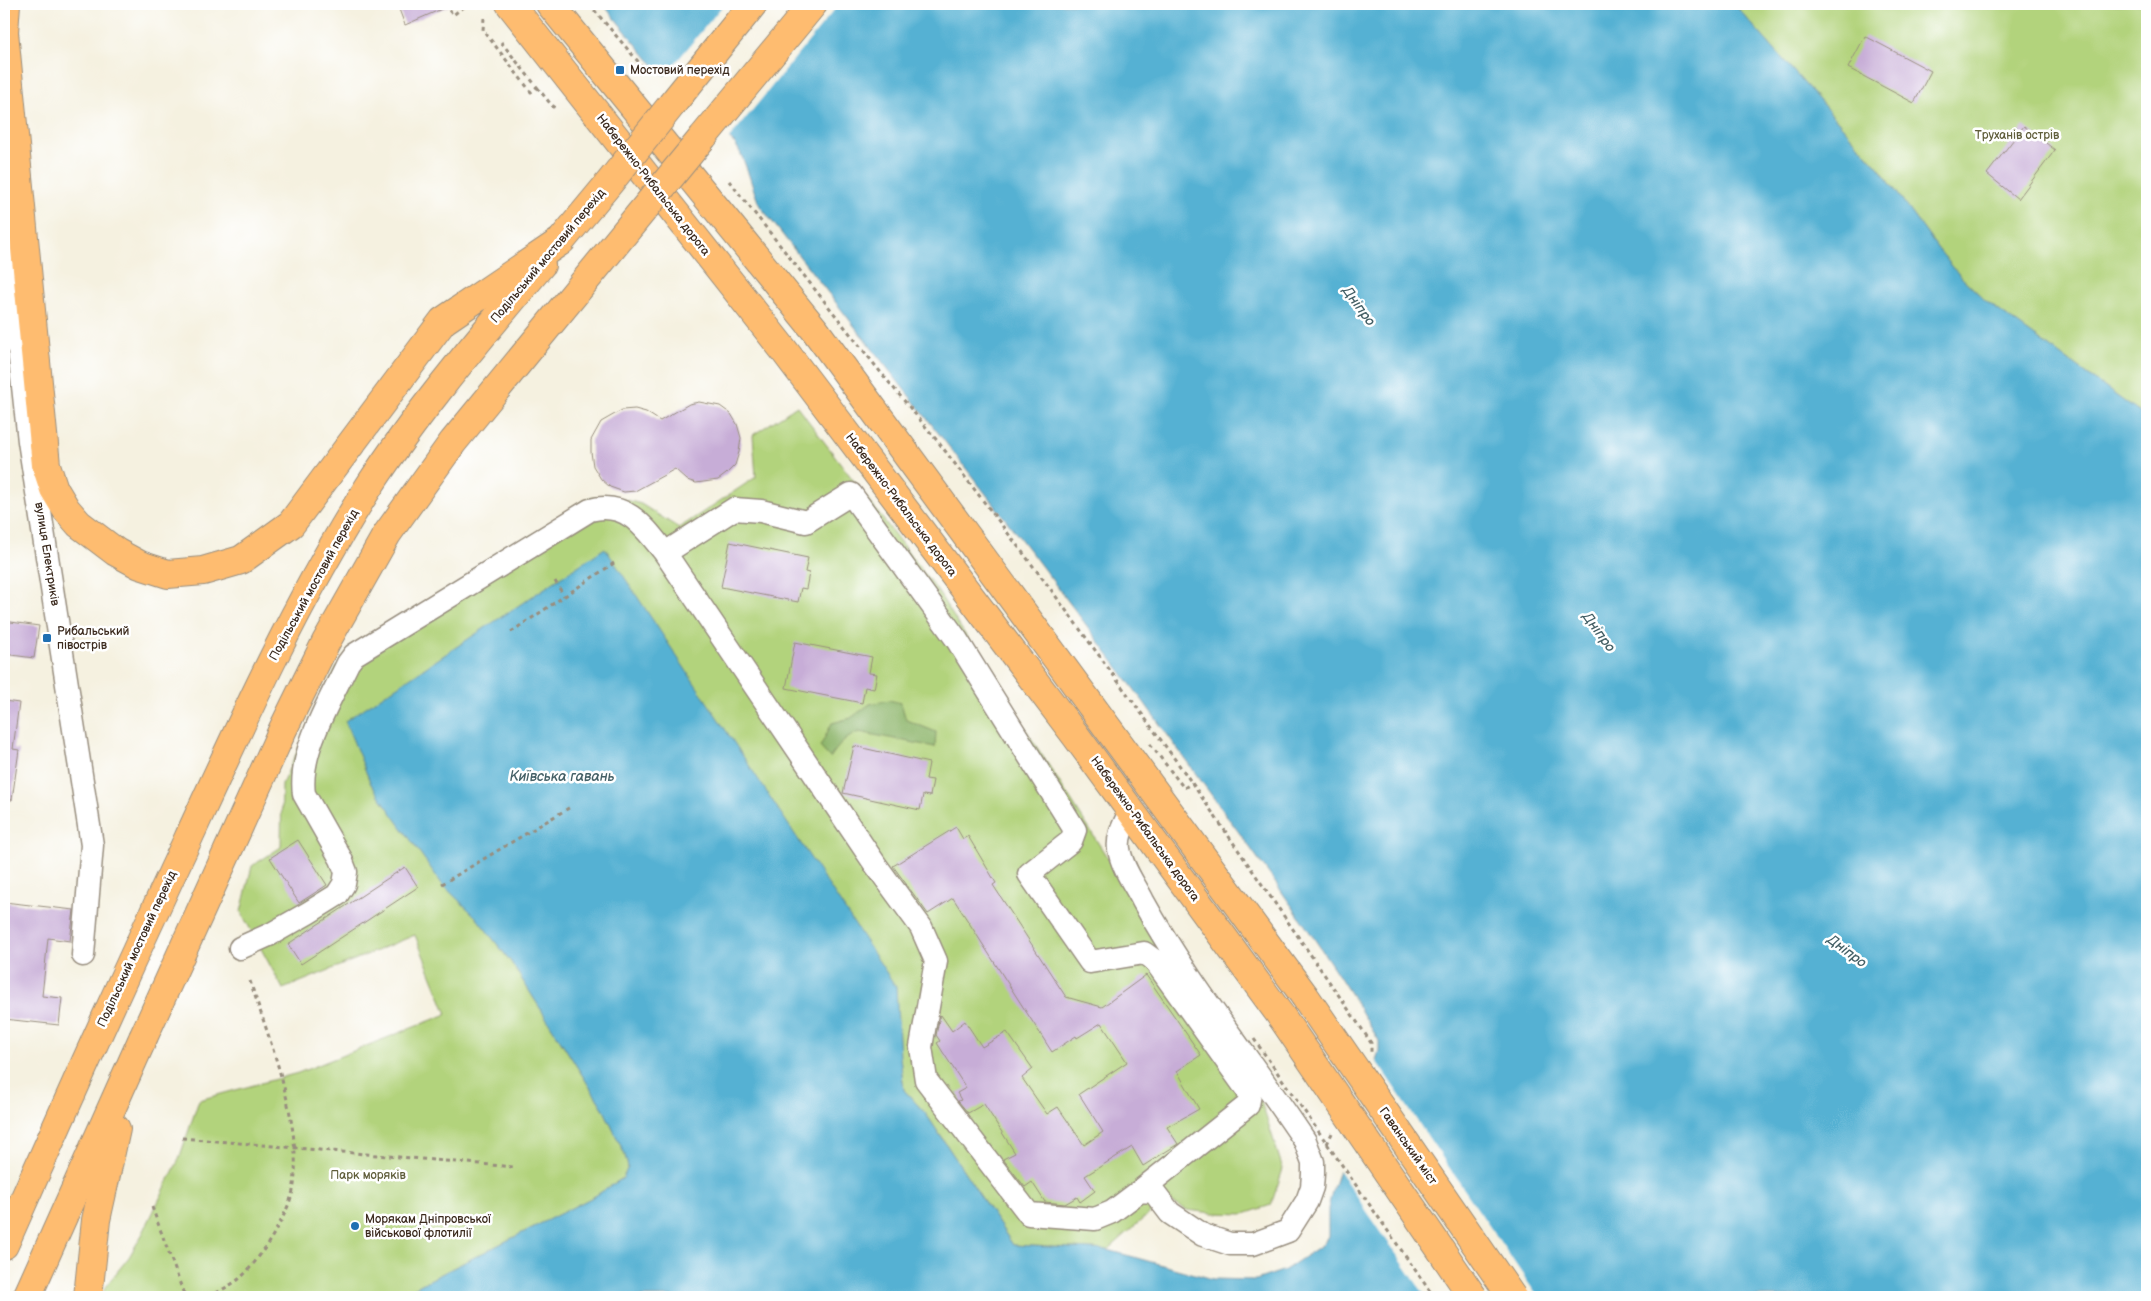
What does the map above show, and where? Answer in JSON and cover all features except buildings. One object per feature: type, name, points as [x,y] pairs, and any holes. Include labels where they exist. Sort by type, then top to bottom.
[{"type":"main road","points":[[6,4],[4,32],[46,465],[54,489],[66,509],[79,524],[116,552],[140,565],[168,574],[203,570],[241,560],[291,524],[443,321],[561,240]]},
{"type":"main road","name":"Набережно-Рибальська дорога","points":[[510,4],[783,350],[1131,810],[1282,1016],[1473,1297]]},
{"type":"main road","name":"Гаванський міст","points":[[550,4],[815,330],[1304,995],[1512,1297]]},
{"type":"main road","name":"Подільський мостовий перехід","points":[[4,1245],[92,1046],[262,677],[322,565],[370,487],[421,413],[753,4]]},
{"type":"main road","points":[[27,1297],[283,729],[326,642],[387,534],[454,442],[813,4]]},
{"type":"main road","points":[[88,1297],[96,1220],[110,1150],[143,1038]]},
{"type":"street","name":"вулиця Електриків","points":[[4,212],[29,441],[92,845],[83,955]]},
{"type":"street","points":[[240,948],[308,913],[337,895],[344,884],[345,868],[304,794],[302,781],[313,740],[348,662],[354,655],[590,510],[611,507],[631,516],[640,523],[665,553],[869,855],[922,927],[936,960],[921,1047],[926,1080],[1029,1214],[1095,1219],[1112,1212],[1248,1105],[1250,1094],[1155,961],[1144,953],[1090,962],[1029,874],[1071,841],[1075,830],[957,640],[851,494],[806,522],[761,510],[734,509],[665,553]]},
{"type":"street","points":[[1131,810],[1120,835],[1120,850],[1125,866],[1152,917],[1305,1141],[1313,1162],[1310,1196],[1302,1212],[1288,1231],[1253,1244],[1230,1244],[1202,1235],[1170,1213],[1154,1192],[1140,1191]]},
{"type":"path","points":[[444,4],[453,15],[468,4]]},
{"type":"path","points":[[589,4],[642,66]]},
{"type":"path","points":[[484,18],[483,30],[531,92],[537,87]]},
{"type":"path","points":[[501,42],[552,107],[556,103]]},
{"type":"path","points":[[729,181],[939,443],[1049,587],[1192,782],[1364,1032],[1371,1044],[1372,1052]]},
{"type":"path","points":[[511,632],[614,563]]},
{"type":"path","points":[[555,581],[564,596]]},
{"type":"path","points":[[1150,744],[1184,788],[1192,782]]},
{"type":"path","points":[[442,884],[572,806]]},
{"type":"path","points":[[210,1297],[239,1279],[258,1258],[281,1222],[294,1186],[295,1148],[282,1078],[250,981]]},
{"type":"path","points":[[1254,1039],[1434,1297]]},
{"type":"path","points":[[182,1138],[514,1167]]},
{"type":"path","points":[[152,1207],[184,1297]]},
{"type":"green space","name":"Труханів острів","points":[[1734,4],[2147,4],[2147,418],[1987,302],[1961,277],[1938,249],[1879,168]]},
{"type":"green space","name":"Парк моряків","points":[[797,406],[936,589],[1259,1095],[1283,1169],[1271,1205],[1244,1214],[1213,1213],[1187,1210],[1165,1199],[1108,1250],[1013,1245],[926,1114],[904,1090],[900,1057],[604,549],[346,721],[371,784],[442,883],[476,917],[511,962],[603,1108],[625,1155],[628,1167],[623,1178],[595,1196],[396,1297],[102,1297],[105,1287],[129,1257],[143,1233],[179,1159],[199,1100],[298,1073],[447,1014],[415,935],[283,989],[241,912],[252,866],[281,847],[282,784],[337,667],[587,499],[608,495],[641,504],[679,528],[756,477],[753,435]]},
{"type":"green space","points":[[889,700],[901,703],[906,720],[936,732],[935,747],[859,732],[842,743],[830,758],[820,747],[832,723],[851,718],[870,704]]},
{"type":"water","points":[[603,4],[1734,4],[1879,168],[1938,249],[1961,277],[1987,302],[2147,418],[2147,1297],[396,1297],[595,1196],[623,1178],[628,1167],[625,1155],[603,1108],[511,962],[476,917],[442,884],[371,784],[345,721],[605,548],[896,987],[904,1090],[926,1114],[1013,1245],[1108,1250],[1213,1279],[1256,1280],[1285,1270],[1322,1245],[1328,1236],[1328,1209],[1332,1191],[1379,1051],[1379,1041],[1337,972],[1268,872],[1090,630],[760,206],[736,145],[649,60]]},
{"type":"pier","points":[[724,4],[839,4],[728,140],[663,78]]},
{"type":"pier","points":[[1374,1058],[1538,1297],[1426,1297],[1337,1168]]},
{"type":"place","name":"Мостовий перехід","points":[[620,70]]},
{"type":"place","name":"Рибальський півострів","points":[[47,638]]},
{"type":"place","name":"Морякам Дніпровської військової флотилії","points":[[355,1226]]},
{"type":"water label","name":"Дніпро","points":[[1359,306]]},
{"type":"water label","name":"Дніпро","points":[[1599,632]]},
{"type":"water label","name":"Київська гавань","points":[[562,776]]},
{"type":"water label","name":"Дніпро","points":[[1847,951]]}]
